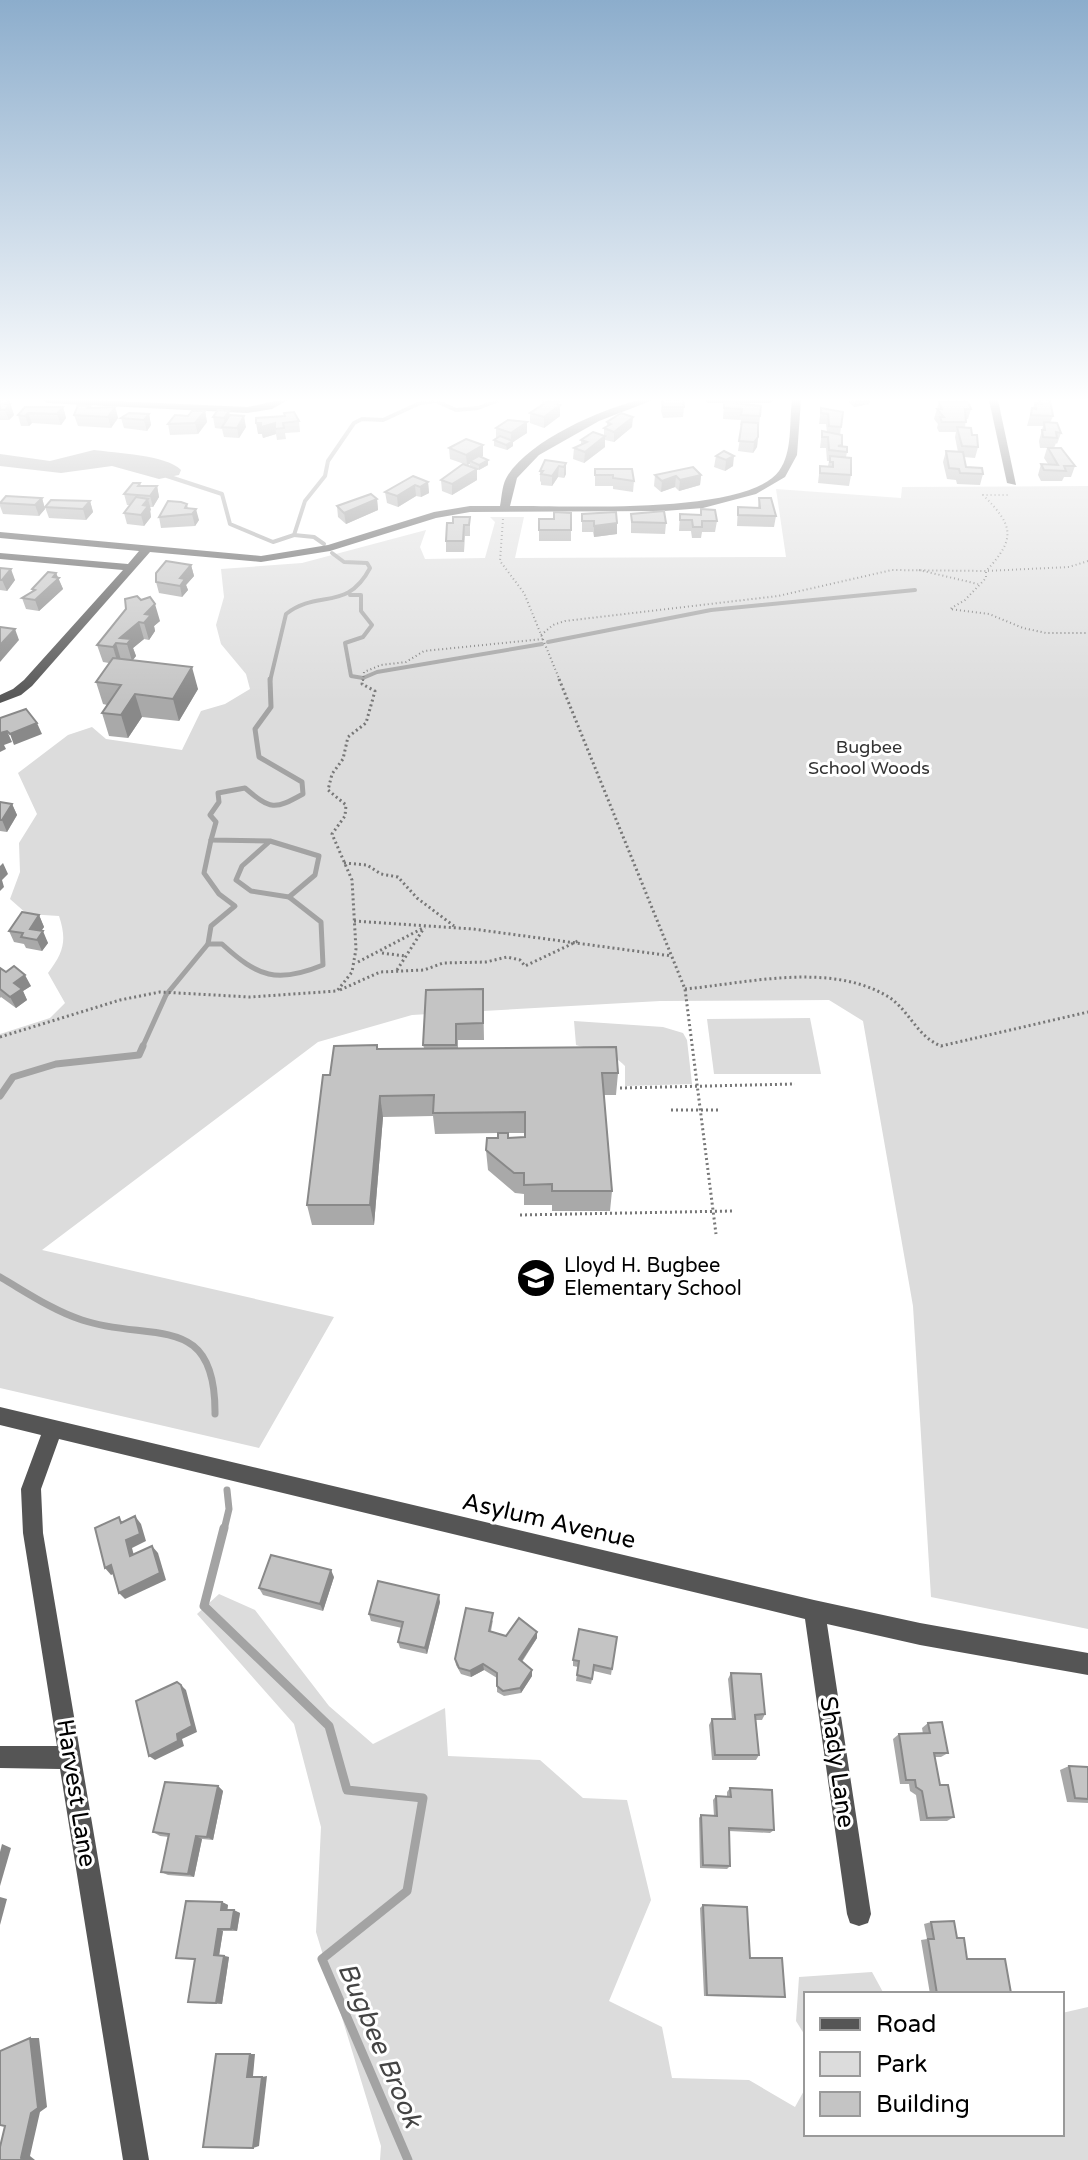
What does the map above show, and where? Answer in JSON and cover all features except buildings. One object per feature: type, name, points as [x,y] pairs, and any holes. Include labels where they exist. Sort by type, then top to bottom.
[{"type":"street","points":[[505,508],[507,501]]},
{"type":"street","points":[[0,535],[233,558],[285,557],[330,548],[434,515],[505,508],[664,508],[719,501]]},
{"type":"street","points":[[2,698],[28,683],[146,550]]},
{"type":"street","points":[[0,556],[129,567]]},
{"type":"street","name":"Asylum Avenue","points":[[0,1416],[814,1611],[920,1634],[1088,1664]]},
{"type":"street","name":"Harvest Lane","points":[[53,1428],[34,1473],[31,1504],[33,1533],[136,2160]]},
{"type":"street","name":"Shady Lane","points":[[814,1611],[859,1914]]},
{"type":"street","points":[[0,1757],[70,1758]]},
{"type":"path","points":[[989,501],[1005,517],[1009,527],[1000,556],[986,571],[986,578],[965,600],[950,609],[989,614],[1023,628],[1046,633],[1088,633]]},
{"type":"path","points":[[505,508],[500,561],[524,593],[685,989],[716,1234]]},
{"type":"path","points":[[337,991],[352,976],[359,953],[352,881],[334,849],[332,834],[345,816],[346,805],[328,790],[332,774],[343,759],[348,737],[366,723],[373,702],[375,691],[362,684],[364,672],[381,665],[406,662],[424,651],[542,637],[553,625],[565,621],[765,598],[892,570],[986,571],[1069,567],[1088,561]]},
{"type":"path","points":[[913,569],[978,584]]},
{"type":"path","points":[[343,862],[367,865],[381,874],[398,877],[417,898],[454,926]]},
{"type":"path","points":[[354,921],[454,926],[672,956]]},
{"type":"path","points":[[356,963],[381,953],[430,924]]},
{"type":"path","points":[[397,970],[405,963],[413,940],[425,927]]},
{"type":"path","points":[[0,1037],[120,1000],[160,992],[250,997],[337,991],[380,972],[424,970],[443,963],[486,962],[507,957],[520,960],[525,966],[578,941]]},
{"type":"path","points":[[381,953],[405,956]]},
{"type":"path","points":[[685,989],[834,979],[861,985],[894,1000],[926,1038],[941,1046],[1088,1012]]},
{"type":"path","points":[[620,1088],[795,1084]]},
{"type":"path","points":[[671,1110],[719,1110]]},
{"type":"path","points":[[520,1215],[732,1211]]},
{"type":"green space","name":"Bugbee School Woods","points":[[778,501],[1088,501],[1088,1629],[931,1597],[913,1306],[863,1021],[829,1000],[660,1001],[412,1015],[318,1042],[42,1250],[334,1317],[259,1448],[0,1388],[0,1034],[50,1018],[65,1003],[48,973],[58,959],[62,946],[59,916],[27,914],[10,899],[20,872],[19,843],[37,814],[18,773],[68,735],[92,727],[106,739],[182,750],[201,711],[225,704],[250,689],[246,674],[221,644],[216,625],[224,597],[221,569],[302,563],[426,530],[420,547],[425,559],[485,558],[495,522],[490,517],[524,517],[515,558],[786,557]]},
{"type":"green space","points":[[810,1018],[821,1074],[714,1074],[707,1019]]},
{"type":"green space","points":[[574,1021],[663,1027],[683,1033],[687,1040],[692,1084],[625,1086],[625,1066],[620,1061],[576,1045]]},
{"type":"green space","points":[[219,1594],[255,1610],[329,1706],[373,1744],[445,1708],[448,1756],[540,1760],[583,1798],[627,1800],[651,1900],[609,2001],[662,2027],[672,2078],[749,2080],[795,2107],[804,2091],[804,2136],[1064,2136],[1064,2013],[1088,2007],[1088,2160],[380,2160],[381,2146],[316,1932],[321,1827],[294,1724],[197,1614]]},
{"type":"green space","points":[[872,1972],[883,1992],[804,1992],[804,2034],[796,2021],[799,1977]]},
{"type":"waterway","points":[[224,501],[230,524],[273,542],[294,535]]},
{"type":"waterway","points":[[294,535],[305,501]]},
{"type":"waterway","name":"Bugbee Brook","points":[[294,535],[314,537],[324,544]]},
{"type":"waterway","name":"Bugbee Brook","points":[[270,681],[286,614],[309,602],[352,590],[370,568],[367,563],[344,562],[332,553]]},
{"type":"waterway","points":[[548,642],[711,610],[915,590]]},
{"type":"waterway","points":[[350,595],[361,595],[361,611],[372,625],[363,637],[345,643],[351,676],[363,678],[377,672],[542,644]]},
{"type":"waterway","name":"Bugbee Brook","points":[[211,840],[216,822],[210,815],[219,802],[218,793],[245,788],[273,805],[303,794],[302,782],[259,757],[255,729],[271,707],[270,681]]},
{"type":"waterway","points":[[208,944],[211,926],[235,906],[219,894],[204,873],[211,840]]},
{"type":"waterway","name":"Bugbee Brook","points":[[211,840],[270,841],[319,856],[315,875],[289,897]]},
{"type":"waterway","points":[[269,842],[242,866],[236,880],[251,891],[289,897]]},
{"type":"waterway","name":"Bugbee Brook","points":[[208,944],[222,944],[246,964],[269,974],[293,974],[323,965],[321,922],[289,897]]},
{"type":"waterway","name":"Bugbee Brook","points":[[142,1048],[166,995],[208,944]]},
{"type":"waterway","name":"Bugbee Brook","points":[[0,1096],[13,1077],[56,1064],[139,1055],[143,1046]]},
{"type":"waterway","name":"Bugbee Brook","points":[[0,1277],[50,1306],[82,1320],[155,1332],[192,1345],[204,1359],[212,1381],[215,1414]]},
{"type":"waterway","name":"Bugbee Brook","points":[[224,1530],[229,1509],[227,1490]]},
{"type":"waterway","name":"Bugbee Brook","points":[[224,1528],[204,1606],[329,1726],[347,1790],[423,1798],[407,1891],[322,1959],[408,2160]]},
{"type":"place","name":"Lloyd H. Bugbee Elementary School","points":[[536,1278]]}]
